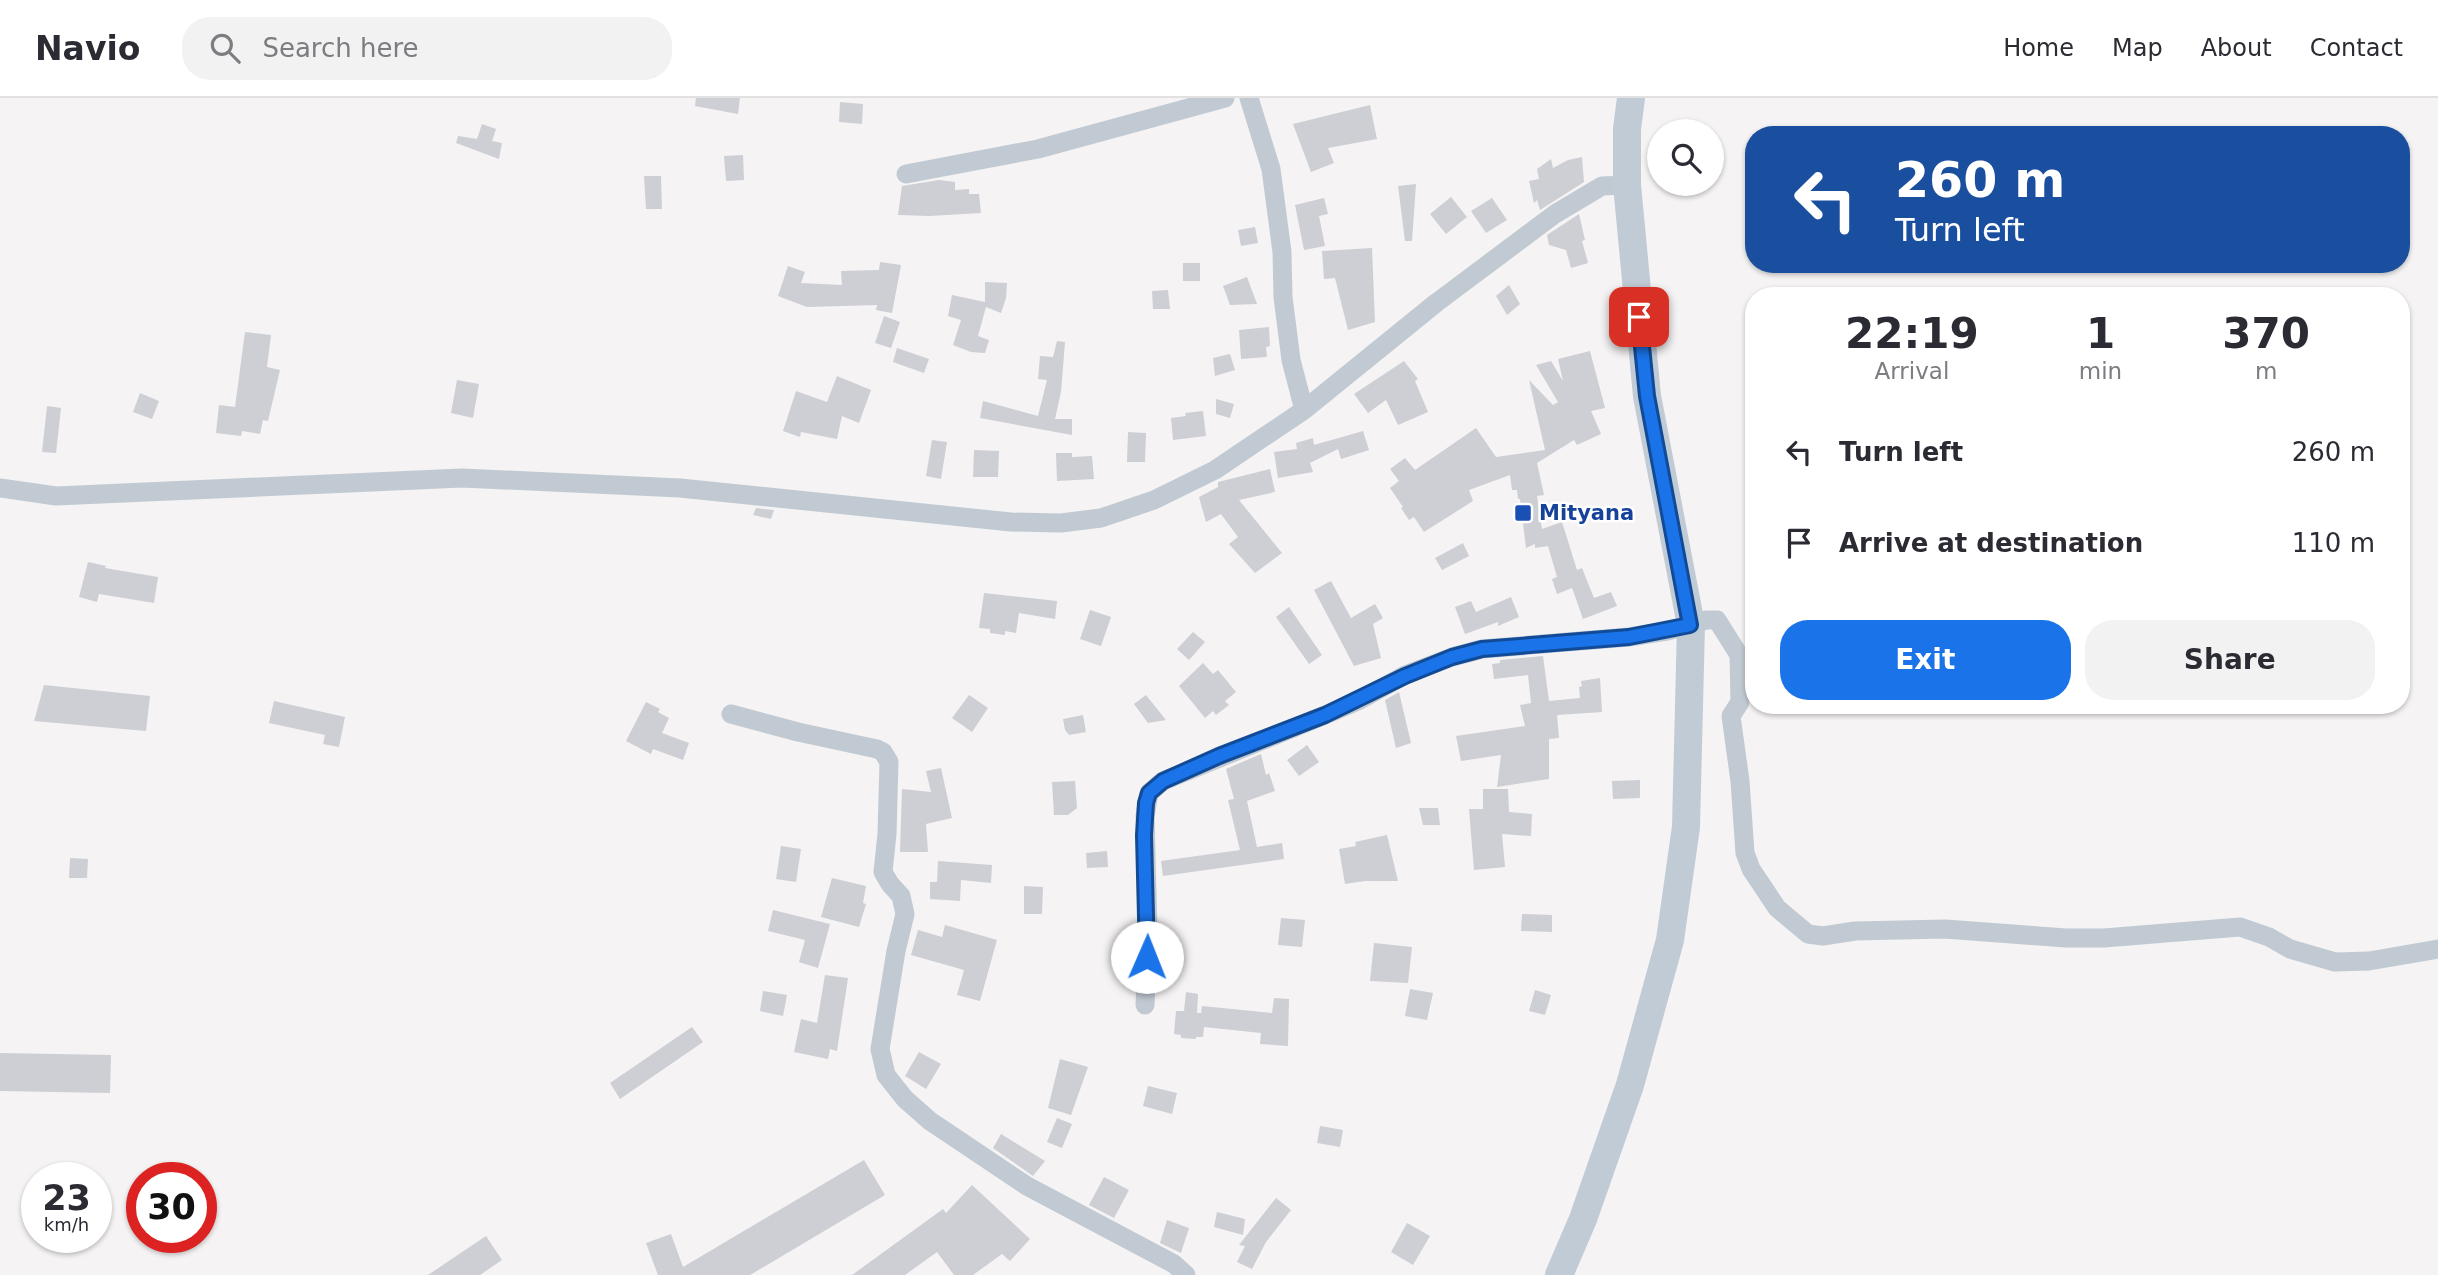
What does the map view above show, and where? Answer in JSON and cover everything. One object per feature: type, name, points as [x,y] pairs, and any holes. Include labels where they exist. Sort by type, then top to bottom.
[{"type":"main road","points":[[1559,1275],[1583,1219],[1630,1085],[1670,940],[1686,827],[1690,625],[1647,396],[1627,186],[1627,129],[1631,98]]},
{"type":"street","points":[[906,174],[1038,149],[1225,98]]},
{"type":"street","points":[[1249,98],[1271,169],[1282,252],[1283,297],[1291,360],[1304,410]]},
{"type":"street","points":[[0,488],[56,496],[462,478],[680,488],[1011,522],[1061,523],[1101,518],[1154,499],[1215,470],[1304,410],[1426,311],[1555,214],[1602,186],[1627,186]]},
{"type":"street","points":[[1145,1005],[1148,933],[1144,835],[1146,803],[1149,793],[1163,781],[1325,715],[1405,676],[1452,657],[1482,649],[1629,637],[1706,620],[1717,620],[1739,655],[1740,702],[1731,716],[1740,781],[1745,853],[1751,869],[1777,908],[1808,934],[1823,936],[1855,931],[1945,929],[2066,938],[2104,938],[2240,927],[2290,948],[2335,962],[2401,957],[2438,948]]},
{"type":"street","points":[[731,714],[877,749],[883,752],[889,762],[883,872],[901,896],[905,914],[896,951],[880,1049],[886,1075],[905,1099],[930,1121],[1027,1186],[1174,1264],[1186,1275]]},
{"type":"building","points":[[696,98],[740,98],[738,114],[695,106]]},
{"type":"building","points":[[840,102],[863,104],[862,124],[839,122]]},
{"type":"building","points":[[1370,105],[1377,139],[1328,148],[1334,163],[1311,172],[1293,124]]},
{"type":"building","points":[[482,124],[496,129],[492,141],[502,143],[499,159],[456,143],[458,136],[477,139]]},
{"type":"building","points":[[743,155],[744,180],[726,181],[724,156]]},
{"type":"building","points":[[1582,157],[1584,182],[1540,210],[1537,200],[1534,203],[1529,181],[1539,179],[1537,169],[1551,159],[1553,168],[1568,160]]},
{"type":"building","points":[[644,176],[661,176],[662,209],[646,209]]},
{"type":"building","points":[[939,180],[955,182],[955,190],[969,189],[969,194],[979,194],[981,213],[898,215],[902,186]]},
{"type":"building","points":[[1416,184],[1412,241],[1405,241],[1398,186]]},
{"type":"building","points":[[1451,197],[1467,217],[1446,234],[1430,214]]},
{"type":"building","points":[[1324,198],[1328,214],[1319,216],[1325,246],[1304,250],[1295,205]]},
{"type":"building","points":[[1492,198],[1507,220],[1486,233],[1471,211]]},
{"type":"building","points":[[1579,214],[1588,263],[1571,268],[1566,250],[1549,245],[1547,235]]},
{"type":"building","points":[[1255,227],[1258,243],[1241,246],[1238,230]]},
{"type":"building","points":[[1372,248],[1375,322],[1348,330],[1335,278],[1324,279],[1322,251]]},
{"type":"building","points":[[880,262],[901,265],[892,313],[876,310],[877,305],[807,307],[778,296],[788,266],[805,272],[801,283],[842,285],[841,271],[879,270]]},
{"type":"building","points":[[1183,263],[1200,263],[1200,281],[1183,281]]},
{"type":"building","points":[[1247,277],[1257,304],[1230,305],[1223,286]]},
{"type":"building","points":[[985,282],[1007,283],[1006,298],[1001,313],[986,307],[978,336],[989,340],[985,353],[971,352],[953,345],[961,320],[948,316],[952,295],[985,302]]},
{"type":"building","points":[[1509,285],[1520,304],[1507,315],[1496,296]]},
{"type":"building","points":[[1168,290],[1170,309],[1153,309],[1152,291]]},
{"type":"building","points":[[884,316],[900,322],[891,348],[875,343]]},
{"type":"building","points":[[1269,327],[1270,346],[1266,347],[1267,357],[1241,359],[1239,330]]},
{"type":"building","points":[[245,332],[271,335],[267,367],[280,370],[268,421],[263,420],[260,434],[242,431],[241,436],[216,433],[219,405],[235,407]]},
{"type":"building","points":[[1057,341],[1065,342],[1061,392],[1055,419],[1072,419],[1072,435],[980,418],[983,401],[1038,416],[1047,380],[1038,379],[1040,356],[1053,357]]},
{"type":"building","points":[[897,348],[929,359],[924,373],[893,362]]},
{"type":"building","points":[[1590,351],[1605,408],[1591,411],[1601,434],[1577,445],[1574,440],[1537,463],[1544,495],[1537,496],[1542,529],[1562,522],[1577,570],[1582,568],[1594,598],[1611,592],[1617,606],[1583,619],[1572,588],[1557,594],[1552,579],[1557,577],[1548,546],[1535,548],[1535,544],[1526,548],[1520,499],[1517,490],[1512,490],[1510,475],[1469,490],[1473,501],[1424,532],[1414,517],[1409,520],[1390,488],[1399,481],[1390,469],[1405,458],[1415,470],[1476,428],[1496,457],[1545,450],[1529,380],[1553,405],[1558,402],[1536,365],[1551,361],[1563,381],[1558,359]]},
{"type":"building","points":[[1230,354],[1235,370],[1215,376],[1213,358]]},
{"type":"building","points":[[1404,361],[1418,379],[1415,381],[1428,412],[1398,425],[1386,400],[1368,413],[1354,394]]},
{"type":"building","points":[[837,376],[871,390],[859,423],[842,416],[837,439],[801,432],[800,437],[783,431],[796,391],[827,402]]},
{"type":"building","points":[[457,380],[479,384],[473,418],[451,413]]},
{"type":"building","points":[[140,393],[159,401],[152,419],[133,412]]},
{"type":"building","points":[[1216,399],[1234,404],[1230,418],[1216,414]]},
{"type":"building","points":[[47,406],[61,408],[56,453],[42,452]]},
{"type":"building","points":[[1203,411],[1206,436],[1173,440],[1171,418]]},
{"type":"building","points":[[1363,431],[1369,450],[1341,459],[1338,449],[1310,463],[1313,472],[1278,478],[1274,452],[1297,449],[1296,443],[1313,438],[1314,445]]},
{"type":"building","points":[[1128,432],[1146,433],[1145,462],[1127,462]]},
{"type":"building","points":[[932,440],[947,442],[941,479],[926,476]]},
{"type":"building","points":[[974,450],[999,451],[998,477],[973,477]]},
{"type":"building","points":[[1056,453],[1072,453],[1072,457],[1092,456],[1094,479],[1057,481]]},
{"type":"building","points":[[1270,469],[1275,492],[1239,500],[1282,553],[1255,573],[1229,544],[1238,537],[1221,514],[1206,522],[1199,497],[1218,487],[1218,482]]},
{"type":"building","points":[[756,508],[774,510],[771,519],[753,515]]},
{"type":"building","points":[[1463,543],[1469,556],[1442,570],[1435,558]]},
{"type":"building","points":[[88,562],[106,566],[105,568],[158,577],[154,603],[99,594],[97,602],[79,597]]},
{"type":"building","points":[[1331,581],[1351,618],[1375,604],[1383,618],[1373,624],[1381,658],[1354,666],[1314,590]]},
{"type":"building","points":[[984,593],[1057,601],[1055,619],[1019,613],[1016,633],[990,633],[990,629],[979,628]]},
{"type":"building","points":[[1511,597],[1519,617],[1498,626],[1498,622],[1465,634],[1455,607],[1471,601],[1476,612]]},
{"type":"building","points":[[1289,607],[1322,655],[1309,664],[1276,617]]},
{"type":"building","points":[[1090,610],[1111,617],[1101,646],[1080,639]]},
{"type":"building","points":[[1193,632],[1205,642],[1189,660],[1177,649]]},
{"type":"building","points":[[1543,656],[1549,701],[1580,698],[1581,681],[1600,678],[1602,712],[1557,715],[1559,738],[1549,739],[1549,779],[1497,787],[1501,755],[1461,761],[1456,736],[1525,726],[1520,705],[1531,703],[1528,675],[1494,679],[1492,664],[1500,663],[1500,660]]},
{"type":"building","points":[[1203,663],[1213,674],[1218,670],[1236,692],[1225,701],[1229,705],[1216,715],[1213,711],[1205,718],[1179,686]]},
{"type":"building","points":[[44,685],[150,696],[146,731],[34,721]]},
{"type":"building","points":[[1399,692],[1411,743],[1396,748],[1385,700]]},
{"type":"building","points":[[969,695],[988,708],[972,732],[952,718]]},
{"type":"building","points":[[1146,695],[1166,720],[1148,723],[1134,704]]},
{"type":"building","points":[[274,701],[345,717],[339,747],[323,744],[325,735],[269,723]]},
{"type":"building","points":[[646,702],[660,709],[658,712],[669,718],[662,733],[689,743],[683,760],[653,749],[651,754],[626,741]]},
{"type":"building","points":[[1083,715],[1086,732],[1069,735],[1063,719]]},
{"type":"building","points":[[1307,745],[1319,762],[1299,776],[1287,760]]},
{"type":"building","points":[[1261,754],[1266,775],[1269,773],[1275,791],[1247,801],[1257,847],[1282,843],[1284,859],[1163,876],[1161,861],[1240,850],[1228,800],[1234,799],[1226,769]]},
{"type":"building","points":[[941,768],[952,818],[926,824],[928,852],[900,852],[902,789],[931,792],[926,771]]},
{"type":"building","points":[[1640,780],[1640,798],[1613,799],[1612,781]]},
{"type":"building","points":[[1075,781],[1077,808],[1068,815],[1054,815],[1052,782]]},
{"type":"building","points":[[1483,789],[1508,789],[1509,812],[1532,814],[1531,836],[1502,834],[1505,867],[1474,870],[1469,809],[1483,809]]},
{"type":"building","points":[[1419,808],[1438,808],[1440,825],[1423,825]]},
{"type":"building","points":[[1387,835],[1398,881],[1345,884],[1339,849],[1356,846],[1355,842]]},
{"type":"building","points":[[781,846],[801,849],[796,882],[776,879]]},
{"type":"building","points":[[1107,851],[1108,867],[1087,868],[1086,853]]},
{"type":"building","points":[[70,858],[88,859],[87,878],[69,878]]},
{"type":"building","points":[[938,861],[992,865],[991,883],[961,880],[960,901],[930,899],[930,882],[937,882]]},
{"type":"building","points":[[832,878],[866,886],[863,903],[866,904],[859,927],[821,917]]},
{"type":"building","points":[[1024,886],[1043,887],[1042,914],[1024,914]]},
{"type":"building","points":[[773,910],[830,924],[818,968],[799,962],[805,940],[768,931]]},
{"type":"building","points":[[1522,914],[1552,915],[1552,932],[1521,931]]},
{"type":"building","points":[[1281,918],[1305,920],[1302,947],[1278,945]]},
{"type":"building","points":[[945,925],[997,940],[980,1001],[957,995],[964,970],[911,955],[918,930],[942,937]]},
{"type":"building","points":[[1374,943],[1412,947],[1408,983],[1370,981]]},
{"type":"building","points":[[825,975],[848,978],[837,1051],[830,1049],[828,1059],[794,1052],[801,1019],[817,1023]]},
{"type":"building","points":[[1410,989],[1433,993],[1427,1020],[1405,1016]]},
{"type":"building","points":[[1535,990],[1551,995],[1545,1015],[1529,1011]]},
{"type":"building","points":[[763,991],[787,995],[783,1016],[760,1011]]},
{"type":"building","points":[[1186,992],[1198,994],[1197,1013],[1201,1013],[1202,1006],[1272,1013],[1274,998],[1289,999],[1288,1046],[1260,1044],[1261,1033],[1204,1027],[1203,1037],[1181,1038],[1181,1035],[1174,1034],[1176,1011],[1184,1011]]},
{"type":"building","points":[[692,1027],[703,1042],[620,1099],[610,1083]]},
{"type":"building","points":[[919,1052],[941,1064],[926,1089],[905,1076]]},
{"type":"building","points":[[0,1053],[111,1055],[110,1093],[0,1091]]},
{"type":"building","points":[[1060,1059],[1088,1067],[1071,1115],[1048,1108]]},
{"type":"building","points":[[1148,1086],[1177,1093],[1172,1114],[1143,1106]]},
{"type":"building","points":[[1057,1118],[1072,1124],[1062,1148],[1047,1142]]},
{"type":"building","points":[[1320,1126],[1343,1130],[1340,1147],[1317,1143]]},
{"type":"building","points":[[1001,1134],[1045,1161],[1033,1176],[993,1148]]},
{"type":"building","points":[[864,1160],[885,1195],[750,1275],[658,1275],[646,1243],[671,1234],[683,1267]]},
{"type":"building","points":[[1104,1177],[1129,1190],[1114,1218],[1089,1205]]},
{"type":"building","points":[[972,1185],[1030,1239],[1010,1261],[1002,1254],[973,1275],[954,1275],[937,1252],[905,1275],[852,1275],[943,1209],[946,1213]]},
{"type":"building","points":[[1276,1198],[1291,1210],[1266,1242],[1252,1269],[1237,1262],[1245,1246],[1239,1245]]},
{"type":"building","points":[[1217,1212],[1245,1219],[1243,1235],[1214,1227]]},
{"type":"building","points":[[1167,1220],[1189,1228],[1181,1253],[1160,1243]]},
{"type":"building","points":[[1407,1223],[1430,1236],[1413,1265],[1391,1252]]},
{"type":"building","points":[[486,1236],[502,1260],[480,1275],[428,1275]]},
{"type":"place","name":"Mityana","points":[[1523,513]]},
{"type":"route","points":[[1147,957],[1144,835],[1146,803],[1149,793],[1163,781],[1360,700],[1405,676],[1452,657],[1482,649],[1629,637],[1690,625],[1647,396],[1639,317]]}]
